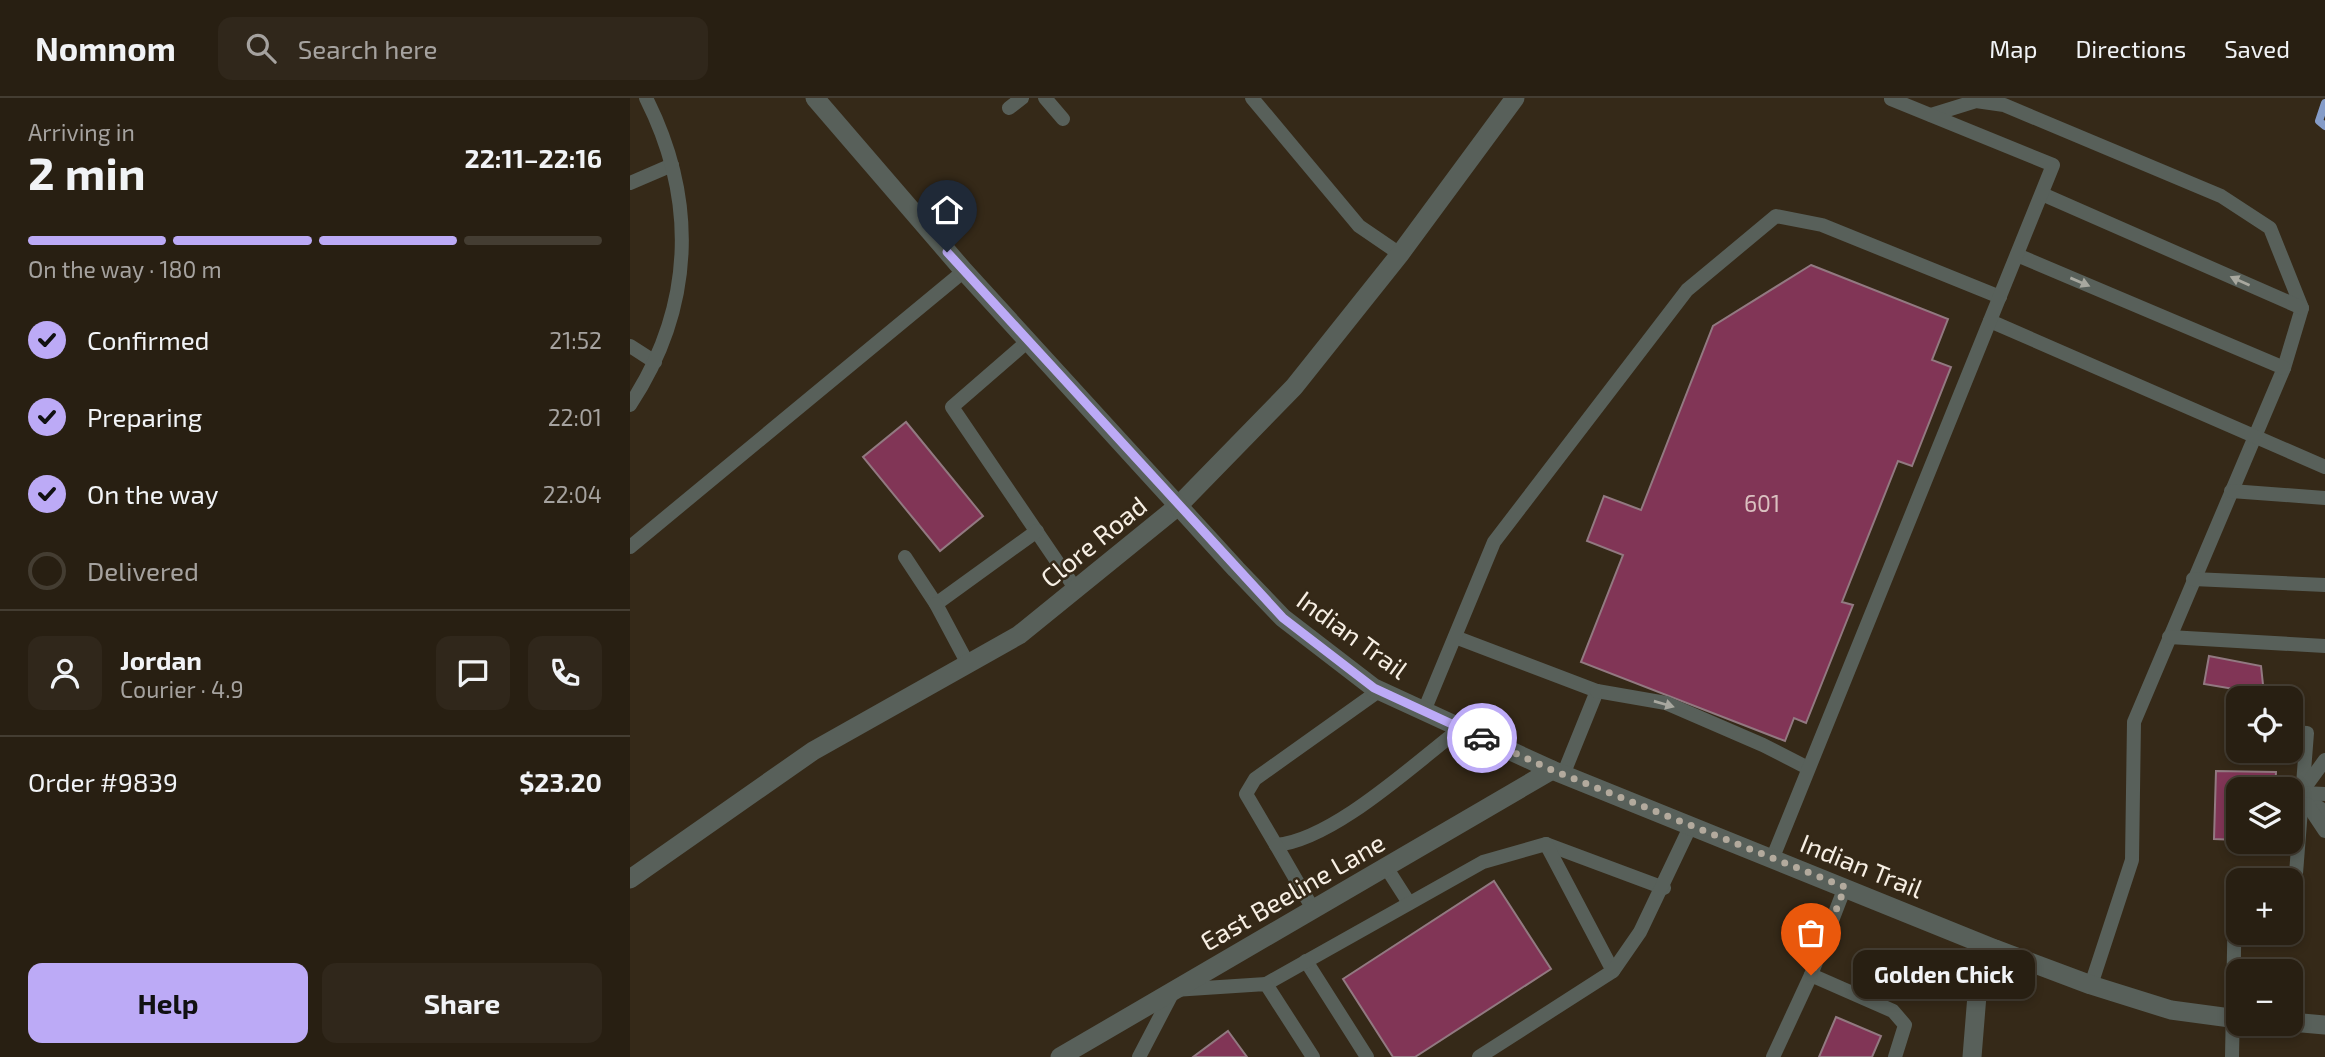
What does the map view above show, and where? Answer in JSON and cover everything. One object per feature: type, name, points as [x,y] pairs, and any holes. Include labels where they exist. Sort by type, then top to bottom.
[{"type":"street","name":"Indian Trail","points":[[815,98],[964,271],[1283,618],[1380,690],[1557,773],[1773,857],[1995,949],[2091,985],[2171,1010],[2226,1018]]},
{"type":"street","name":"Clore Road","points":[[630,879],[813,751],[1019,635],[1178,506],[1294,387],[1400,254],[1516,98]]},
{"type":"street","name":"East Beeline Lane","points":[[1060,1057],[1312,909],[1557,773]]},
{"type":"street","points":[[1972,1057],[1977,995],[1995,949]]},
{"type":"street","points":[[2303,1023],[2325,1024]]},
{"type":"lane","points":[[630,405],[654,362],[678,292],[682,261],[683,227],[672,165],[646,98]]},
{"type":"lane","points":[[1009,108],[1022,98]]},
{"type":"lane","points":[[1045,98],[1063,119]]},
{"type":"lane","points":[[1252,98],[1359,226],[1400,254]]},
{"type":"lane","points":[[1773,857],[2053,165],[1891,99]]},
{"type":"lane","points":[[1931,115],[1976,101],[2004,105],[2221,196],[2270,228],[2302,308],[2284,368],[2134,722],[2132,860],[2091,985]]},
{"type":"lane","points":[[630,183],[672,165]]},
{"type":"lane","points":[[2042,194],[2302,308]]},
{"type":"lane","points":[[1424,711],[1494,542],[1687,290],[1776,216],[1822,225],[2000,297]]},
{"type":"lane","points":[[2017,255],[2284,368]]},
{"type":"lane","points":[[630,547],[964,271]]},
{"type":"lane","points":[[1990,321],[2325,467]]},
{"type":"lane","points":[[1028,341],[952,407],[1075,588]]},
{"type":"lane","points":[[630,346],[654,362]]},
{"type":"lane","points":[[2231,491],[2325,498]]},
{"type":"lane","points":[[936,604],[1037,531]]},
{"type":"lane","points":[[905,557],[936,604],[968,664]]},
{"type":"lane","points":[[2193,579],[2325,585]]},
{"type":"lane","points":[[1455,637],[1597,691],[1666,703],[1763,745],[1808,768]]},
{"type":"lane","points":[[2169,637],[2325,646]]},
{"type":"lane","points":[[1312,909],[1246,794],[1255,779],[1380,690]]},
{"type":"lane","points":[[1557,773],[1597,691]]},
{"type":"lane","points":[[1276,845],[1297,843],[1357,808],[1461,728]]},
{"type":"lane","points":[[2302,777],[2307,733],[2303,733]]},
{"type":"lane","points":[[2303,790],[2325,760]]},
{"type":"lane","points":[[2303,792],[2325,776]]},
{"type":"lane","points":[[2303,794],[2325,794]]},
{"type":"lane","points":[[2303,796],[2325,812]]},
{"type":"lane","points":[[2303,798],[2325,831]]},
{"type":"lane","points":[[1479,1057],[1613,971],[1640,932],[1664,888],[1691,825]]},
{"type":"lane","points":[[1139,1057],[1174,990],[1266,984],[1483,862],[1546,844],[1664,888]]},
{"type":"lane","points":[[1546,844],[1613,971]]},
{"type":"lane","points":[[1386,867],[1409,903]]},
{"type":"lane","points":[[1773,1057],[1811,975],[1845,887]]},
{"type":"lane","points":[[1306,961],[1367,1057]]},
{"type":"lane","points":[[1811,975],[1893,1011],[1905,1026],[1895,1057]]},
{"type":"lane","points":[[1266,984],[1312,1057]]},
{"type":"lane","points":[[2232,1057],[2234,1036]]},
{"type":"building","points":[[1811,265],[1948,319],[1932,360],[1951,367],[1912,466],[1898,461],[1842,602],[1853,605],[1806,723],[1794,718],[1785,741],[1581,662],[1623,555],[1587,541],[1604,496],[1641,510],[1713,326]]},
{"type":"building","points":[[906,422],[983,516],[940,551],[863,457]]},
{"type":"building","points":[[2209,656],[2261,666],[2263,686],[2226,688],[2204,684]]},
{"type":"building","points":[[2216,771],[2276,772],[2276,777],[2226,777],[2226,840],[2214,839]]},
{"type":"building","points":[[1494,881],[1551,969],[1415,1057],[1393,1057],[1343,979]]},
{"type":"building","points":[[1836,1017],[1881,1036],[1872,1057],[1819,1057]]},
{"type":"building","points":[[1228,1031],[1247,1057],[1193,1057]]},
{"type":"waterway","points":[[2325,103],[2319,121],[2325,126]]},
{"type":"way so far","points":[[1482,738],[1552,770],[1845,887],[1811,975]]},
{"type":"place","name":"Golden Chick","points":[[1811,975]]},
{"type":"route","points":[[947,252],[1283,618],[1374,688],[1482,738]]}]
